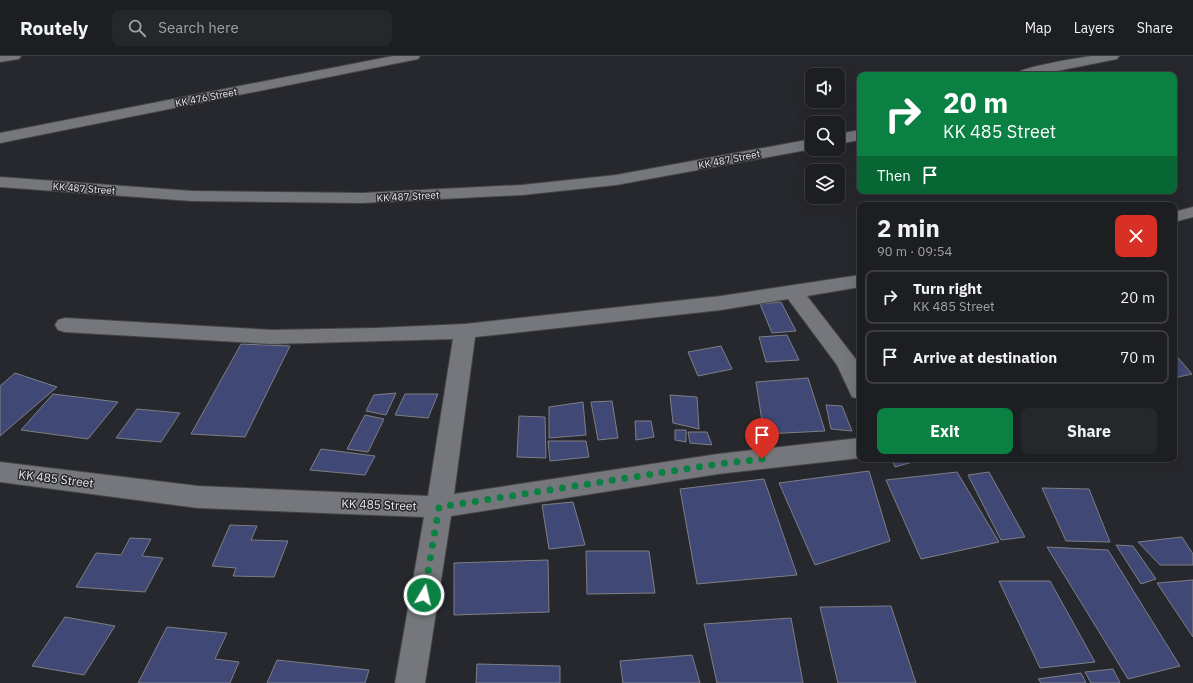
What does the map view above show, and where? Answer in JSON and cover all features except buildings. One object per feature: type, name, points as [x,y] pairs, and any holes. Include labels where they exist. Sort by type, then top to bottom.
[{"type":"street","points":[[0,58],[14,56]]},
{"type":"street","points":[[1035,72],[1112,56]]},
{"type":"street","name":"KK 476 Street","points":[[0,138],[405,57]]},
{"type":"street","points":[[845,138],[857,136]]},
{"type":"street","name":"KK 487 Street","points":[[0,182],[192,196],[362,198],[522,190],[616,180],[805,145]]},
{"type":"street","points":[[1177,216],[1193,212]]},
{"type":"street","points":[[65,325],[272,337],[376,336],[465,331],[720,302],[857,281]]},
{"type":"street","points":[[792,291],[847,362],[857,384]]},
{"type":"street","points":[[410,683],[439,507],[465,331]]},
{"type":"street","name":"KK 485 Street","points":[[0,472],[198,497],[439,507],[718,464],[855,449]]},
{"type":"route","points":[[424,595],[439,507],[718,464],[762,459]]}]
